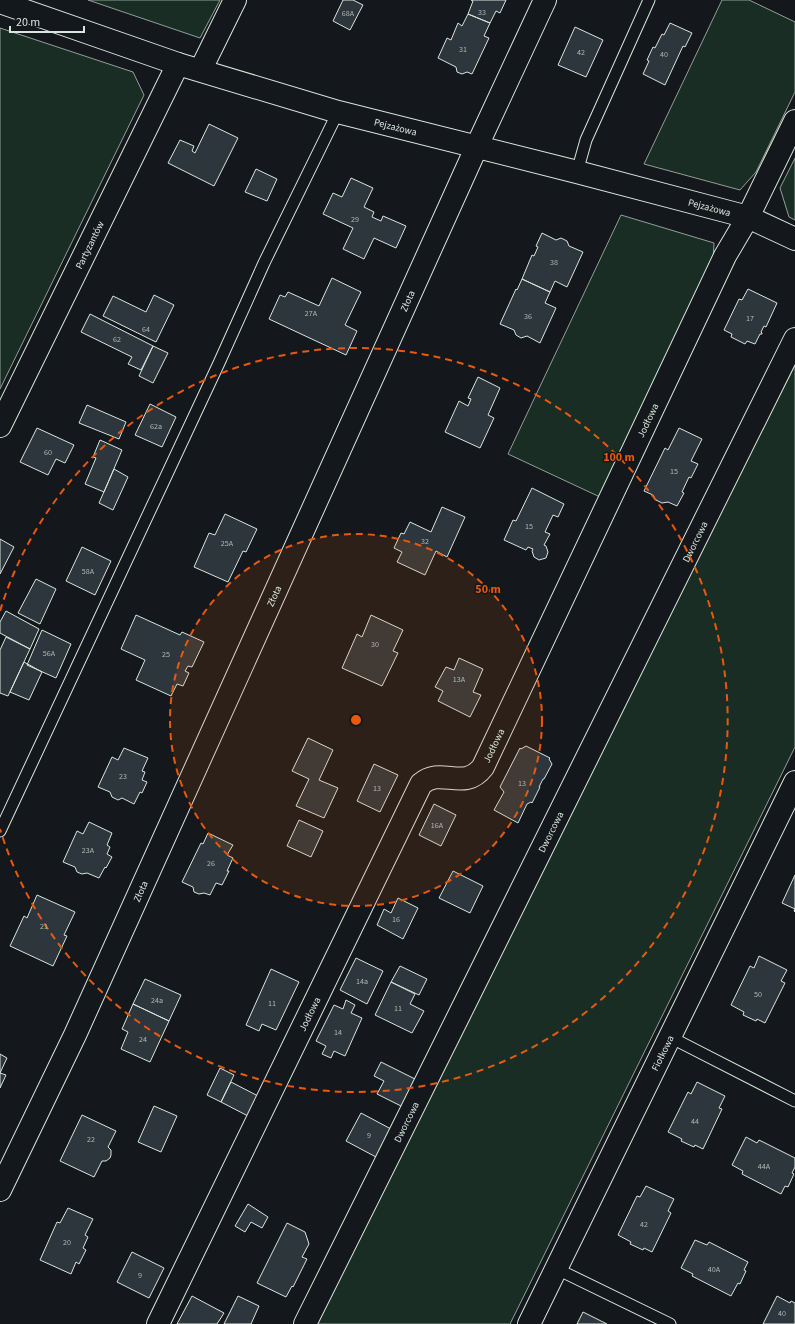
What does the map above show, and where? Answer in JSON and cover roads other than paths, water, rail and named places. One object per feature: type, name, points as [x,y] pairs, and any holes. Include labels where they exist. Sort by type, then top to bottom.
[{"type":"street","points":[[201,70],[235,0]]},
{"type":"street","name":"Złota","points":[[0,1190],[78,1028],[477,146],[545,0]]},
{"type":"street","name":"Pejzażowa","points":[[0,2],[178,64],[338,112],[578,172],[748,218],[795,240]]},
{"type":"street","name":"Partyzantów","points":[[0,426],[178,64]]},
{"type":"street","name":"Jodłowa","points":[[158,1324],[421,784],[434,778],[469,778],[475,776],[483,767],[725,256],[748,218],[795,121]]},
{"type":"street","name":"Dworcowa","points":[[305,1324],[490,956],[532,867],[795,339]]},
{"type":"street","name":"Fiołkowa","points":[[529,1324],[670,1037],[786,810],[795,782]]},
{"type":"lane","points":[[578,172],[586,140],[649,0]]},
{"type":"lane","points":[[0,831],[264,263],[338,112]]},
{"type":"lane","points":[[670,1037],[795,1101]]},
{"type":"lane","points":[[557,1269],[670,1324]]}]
